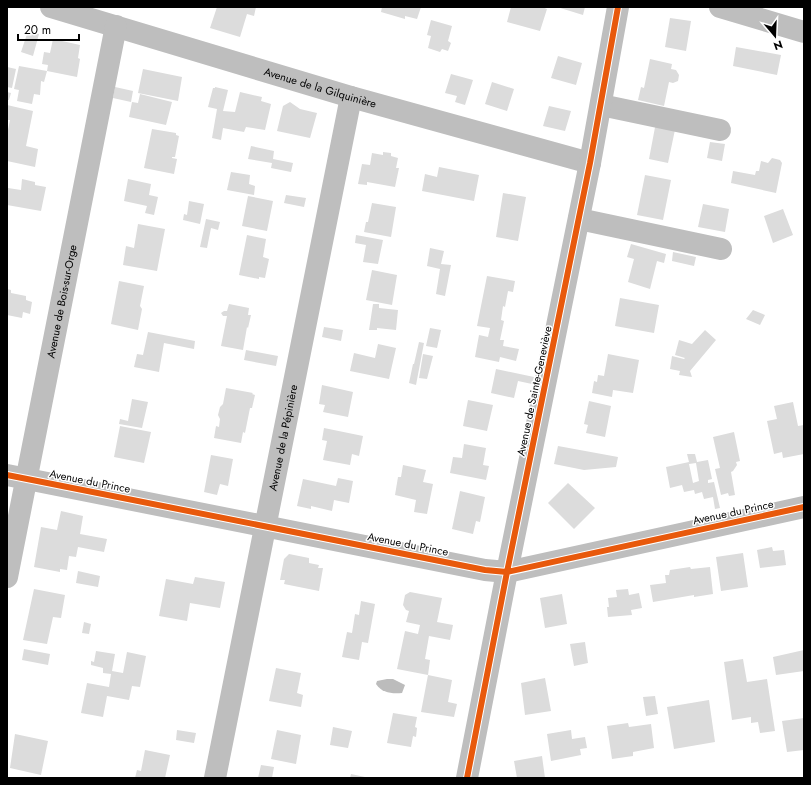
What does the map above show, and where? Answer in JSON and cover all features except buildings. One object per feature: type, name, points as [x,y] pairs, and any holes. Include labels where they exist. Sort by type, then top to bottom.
[{"type":"street","name":"Avenue de la Gilquinière","points":[[51,7],[351,97],[590,163]]},
{"type":"street","name":"Avenue de Sainte-Geneviève","points":[[467,778],[590,163],[618,7]]},
{"type":"street","points":[[720,7],[804,32]]},
{"type":"street","name":"Avenue de Bois-sur-Orge","points":[[7,577],[16,477],[116,26]]},
{"type":"street","name":"Avenue de la Pépinière","points":[[215,778],[351,97]]},
{"type":"street","points":[[601,105],[720,130]]},
{"type":"street","points":[[579,219],[721,249]]},
{"type":"street","name":"Avenue du Prince","points":[[16,477],[485,570],[507,572],[804,507]]},
{"type":"shaded area","points":[[393,679],[405,685],[402,693],[388,692],[378,687],[376,684],[377,681]]},
{"type":"cycle path","points":[[467,778],[590,163],[618,7]]},
{"type":"cycle path","points":[[7,475],[485,570],[507,572],[804,507]]}]
